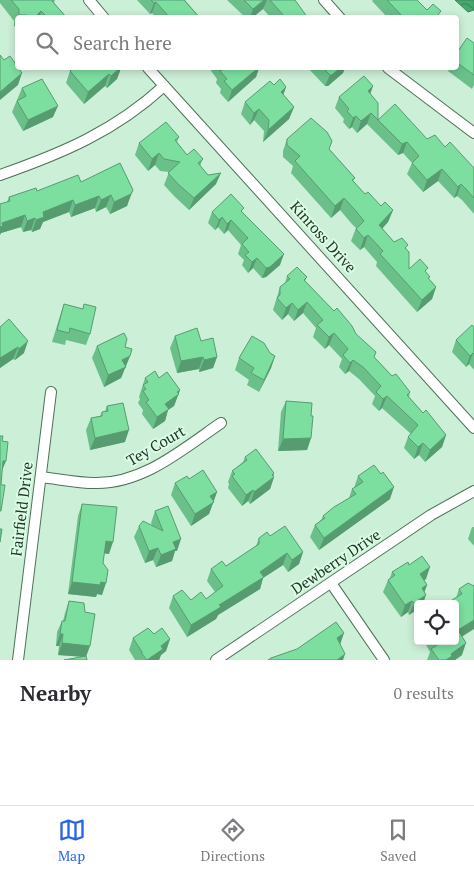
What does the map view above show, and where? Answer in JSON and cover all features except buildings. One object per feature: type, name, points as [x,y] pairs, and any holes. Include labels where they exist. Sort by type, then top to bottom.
[{"type":"street","points":[[89,0],[102,15]]},
{"type":"street","points":[[324,0],[337,15]]},
{"type":"street","name":"Kinross Drive","points":[[150,70],[474,428]]},
{"type":"street","points":[[391,70],[474,133]]},
{"type":"street","points":[[0,175],[54,156],[86,141],[128,116],[164,86]]},
{"type":"street","name":"Fairfield Drive","points":[[18,660],[51,392]]},
{"type":"street","name":"Tey Court","points":[[41,477],[96,483],[125,479],[154,468],[221,423]]},
{"type":"street","name":"Dewberry Drive","points":[[216,660],[431,515],[474,491]]},
{"type":"street","points":[[331,583],[384,660]]},
{"type":"water","points":[[455,0],[474,0],[474,10],[468,12]]}]
